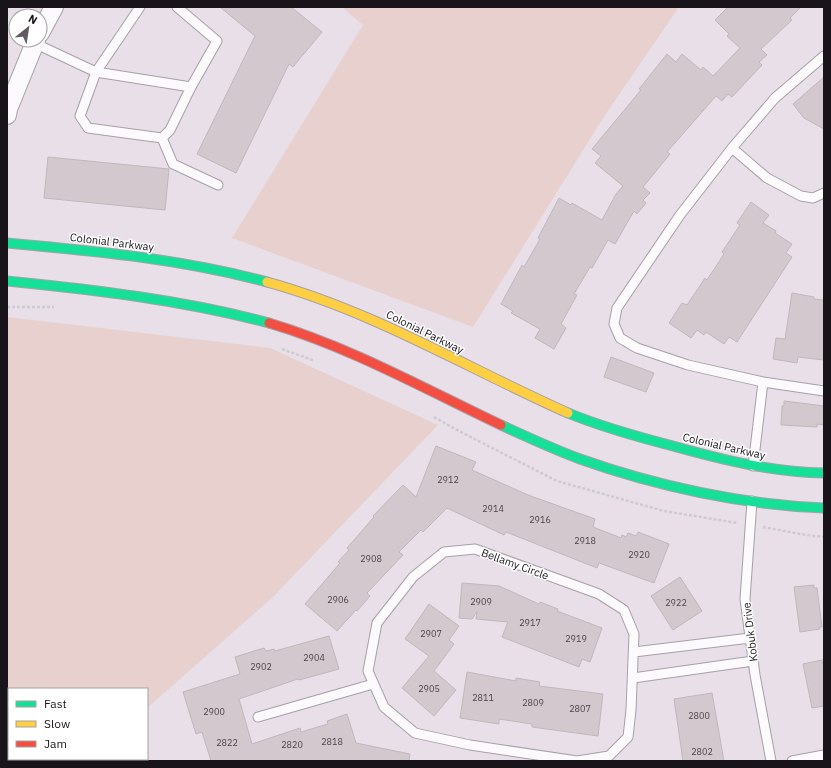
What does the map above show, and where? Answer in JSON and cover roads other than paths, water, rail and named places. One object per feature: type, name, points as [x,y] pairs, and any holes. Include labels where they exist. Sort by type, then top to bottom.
[{"type":"street","points":[[48,18],[54,7]]},
{"type":"street","points":[[7,115],[8,109],[33,48]]},
{"type":"street","name":"Colonial Parkway","points":[[7,242],[116,253],[186,263],[251,278],[317,298],[372,320],[559,409],[607,427],[753,470],[824,473]]},
{"type":"street","points":[[7,281],[90,289],[177,300],[240,314],[306,334],[359,356],[482,416],[555,449],[620,472],[697,492],[752,498],[808,508],[824,508]]},
{"type":"lane","points":[[140,7],[96,72],[80,116],[88,128],[162,138]]},
{"type":"lane","points":[[162,138],[170,130],[191,87],[217,41],[176,7]]},
{"type":"lane","points":[[48,45],[96,72],[191,87]]},
{"type":"lane","points":[[824,56],[775,98],[732,148],[680,215],[633,284],[617,308],[614,324],[620,338],[637,348],[688,364],[763,382],[824,391]]},
{"type":"lane","points":[[162,138],[173,164],[218,185]]},
{"type":"lane","points":[[732,148],[767,178],[801,196],[813,198],[824,193]]},
{"type":"lane","points":[[753,470],[763,382]]},
{"type":"lane","name":"Kobuk Drive","points":[[752,498],[745,599],[753,661],[771,761]]},
{"type":"lane","name":"Bellamy Circle","points":[[475,549],[599,594],[624,610],[634,634],[634,652],[628,737],[609,756],[577,761],[470,744],[415,733],[384,707],[368,671],[377,623],[413,577],[444,552],[475,549]]},
{"type":"lane","points":[[634,652],[750,638]]},
{"type":"lane","points":[[633,678],[753,661]]},
{"type":"lane","points":[[258,717],[373,684]]},
{"type":"lane","points":[[792,761],[824,755]]}]
